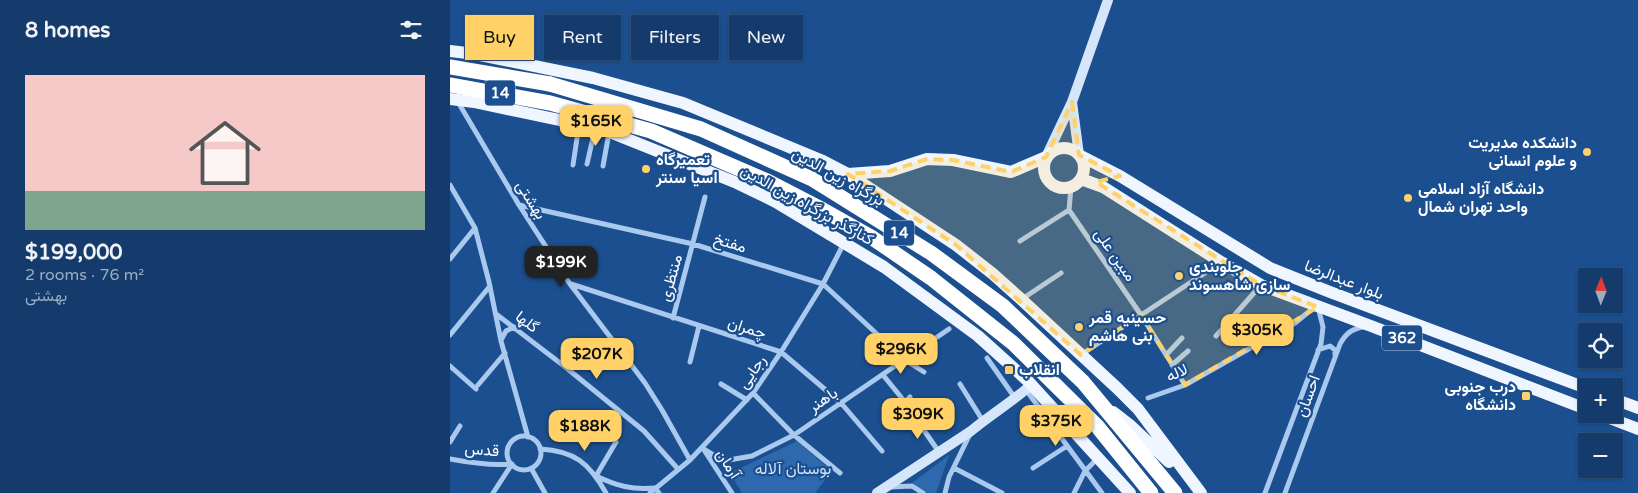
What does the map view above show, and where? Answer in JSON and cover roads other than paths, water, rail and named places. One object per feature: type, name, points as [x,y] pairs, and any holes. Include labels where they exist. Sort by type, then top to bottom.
[{"type":"highway","name":"بزرگراه زین الدین","points":[[450,66],[550,84],[701,129],[812,179],[931,253],[1003,306],[1083,382],[1175,493]]},
{"type":"highway","name":"14","points":[[450,84],[550,103],[651,131],[767,181],[871,236],[931,278],[1014,344],[1097,426],[1151,493]]},
{"type":"main road","points":[[1072,102],[1079,154],[1084,166],[1076,183],[1058,188],[1048,181],[1043,169],[1046,157],[1072,102],[1108,0]]},
{"type":"main road","points":[[450,43],[465,50]]},
{"type":"main road","points":[[450,52],[465,53]]},
{"type":"main road","points":[[505,60],[594,78],[682,103],[779,142],[848,174],[956,245],[1022,300],[1138,409],[1199,493]]},
{"type":"main road","points":[[450,66],[453,70],[453,76],[450,84]]},
{"type":"main road","name":"کنارگذر بزرگراه زین الدین","points":[[453,99],[609,132],[737,183],[776,202],[884,267],[978,336],[1130,493]]},
{"type":"main road","points":[[848,174],[890,170],[927,159],[953,160],[1011,172],[1046,157],[1062,147],[1079,154]]},
{"type":"main road","name":"بلوار عبدالرضا","points":[[1079,154],[1120,176],[1270,268],[1578,385]]},
{"type":"main road","points":[[727,164],[787,199],[884,267]]},
{"type":"main road","points":[[1109,190],[1112,178],[1120,176]]},
{"type":"main road","name":"بلوار عبدالرضا","points":[[1076,183],[1109,190],[1221,262],[1261,285],[1578,406]]},
{"type":"main road","points":[[877,493],[971,431],[1016,399],[1028,387]]},
{"type":"main road","points":[[1623,402],[1638,408]]},
{"type":"main road","points":[[1102,404],[1131,426],[1162,454],[1199,493]]},
{"type":"main road","points":[[1622,423],[1638,429]]},
{"type":"street","name":"بهشتی","points":[[453,99],[570,284],[645,383],[690,460]]},
{"type":"street","points":[[573,165],[579,125]]},
{"type":"street","points":[[587,164],[595,128]]},
{"type":"street","points":[[603,166],[609,132]]},
{"type":"street","points":[[1020,241],[1068,210],[1076,183]]},
{"type":"street","points":[[450,185],[475,228],[490,286],[501,341],[528,437]]},
{"type":"street","name":"منتظری","points":[[673,318],[705,197]]},
{"type":"street","name":"مفتخ","points":[[519,205],[693,244],[823,284],[905,360],[924,372]]},
{"type":"street","name":"مبین علی","points":[[1068,210],[1141,315],[1185,385]]},
{"type":"street","points":[[450,259],[475,228]]},
{"type":"street","name":"رجایی","points":[[650,493],[657,491],[678,469],[690,460],[753,393],[823,284],[844,242]]},
{"type":"street","points":[[1081,355],[1221,262]]},
{"type":"street","points":[[1022,300],[1061,273]]},
{"type":"street","name":"چمران","points":[[570,284],[781,352],[841,403],[882,451]]},
{"type":"street","points":[[1216,336],[1261,285]]},
{"type":"street","points":[[450,335],[490,286]]},
{"type":"street","name":"احسان","points":[[1265,493],[1318,350],[1323,327],[1318,307]]},
{"type":"street","name":"لاله","points":[[1148,398],[1185,385],[1318,307]]},
{"type":"street","name":"گلها","points":[[496,314],[644,431],[678,469]]},
{"type":"street","points":[[690,362],[699,326]]},
{"type":"street","name":"احسان","points":[[1286,493],[1335,358],[1346,334],[1355,329],[1371,326]]},
{"type":"street","points":[[501,341],[506,331],[514,327]]},
{"type":"street","name":"باهنر","points":[[702,448],[723,461],[752,456],[794,435],[949,329]]},
{"type":"street","points":[[1166,355],[1182,338]]},
{"type":"street","points":[[1318,350],[1330,346],[1335,350],[1335,358]]},
{"type":"street","points":[[1172,365],[1188,351]]},
{"type":"street","points":[[450,366],[477,387],[505,353]]},
{"type":"street","points":[[987,358],[1016,399]]},
{"type":"street","points":[[882,375],[905,402],[910,397]]},
{"type":"street","points":[[721,384],[747,400]]},
{"type":"street","points":[[960,384],[983,421]]},
{"type":"street","points":[[1028,387],[1085,472],[1102,493]]},
{"type":"street","points":[[753,393],[794,435],[840,474]]},
{"type":"street","points":[[914,416],[939,452]]},
{"type":"street","points":[[450,442],[460,426]]},
{"type":"street","points":[[945,493],[971,431]]},
{"type":"street","points":[[528,437],[536,441],[540,449],[539,460],[531,468],[521,469],[512,464],[508,454],[510,444],[518,438],[528,437]]},
{"type":"street","points":[[596,476],[616,442]]},
{"type":"street","points":[[1033,468],[1067,446]]},
{"type":"street","name":"آرمان","points":[[702,448],[732,493]]},
{"type":"street","points":[[540,449],[557,450],[585,464],[596,476],[606,493]]},
{"type":"street","points":[[1074,493],[1085,472],[1098,458]]},
{"type":"street","name":"قدس","points":[[450,459],[497,465],[512,464]]},
{"type":"street","points":[[493,493],[512,464]]},
{"type":"street","points":[[531,468],[545,493]]},
{"type":"street","points":[[954,468],[1002,493]]},
{"type":"street","points":[[596,476],[613,485],[657,491]]},
{"type":"street","points":[[877,493],[886,488],[912,486],[923,493]]},
{"type":"place","name":"دانشکده مدیریت و علوم انسانی","points":[[1587,152]]},
{"type":"place","name":"تعمیرگاه اسیا سنتر","points":[[646,169]]},
{"type":"place","name":"دانشگاه آزاد اسلامی واحد تهران شمال","points":[[1408,198]]},
{"type":"place","name":"جلوبندی سازی شاهسوند","points":[[1179,276]]},
{"type":"place","name":"حسینیه قمر بنی هاشم","points":[[1079,327]]},
{"type":"place","name":"انقلاب","points":[[1009,370]]},
{"type":"place","name":"درب جنوبی دانشگاه","points":[[1526,396]]},
{"type":"park label","name":"بوستان آلاله","points":[[793,469]]}]
